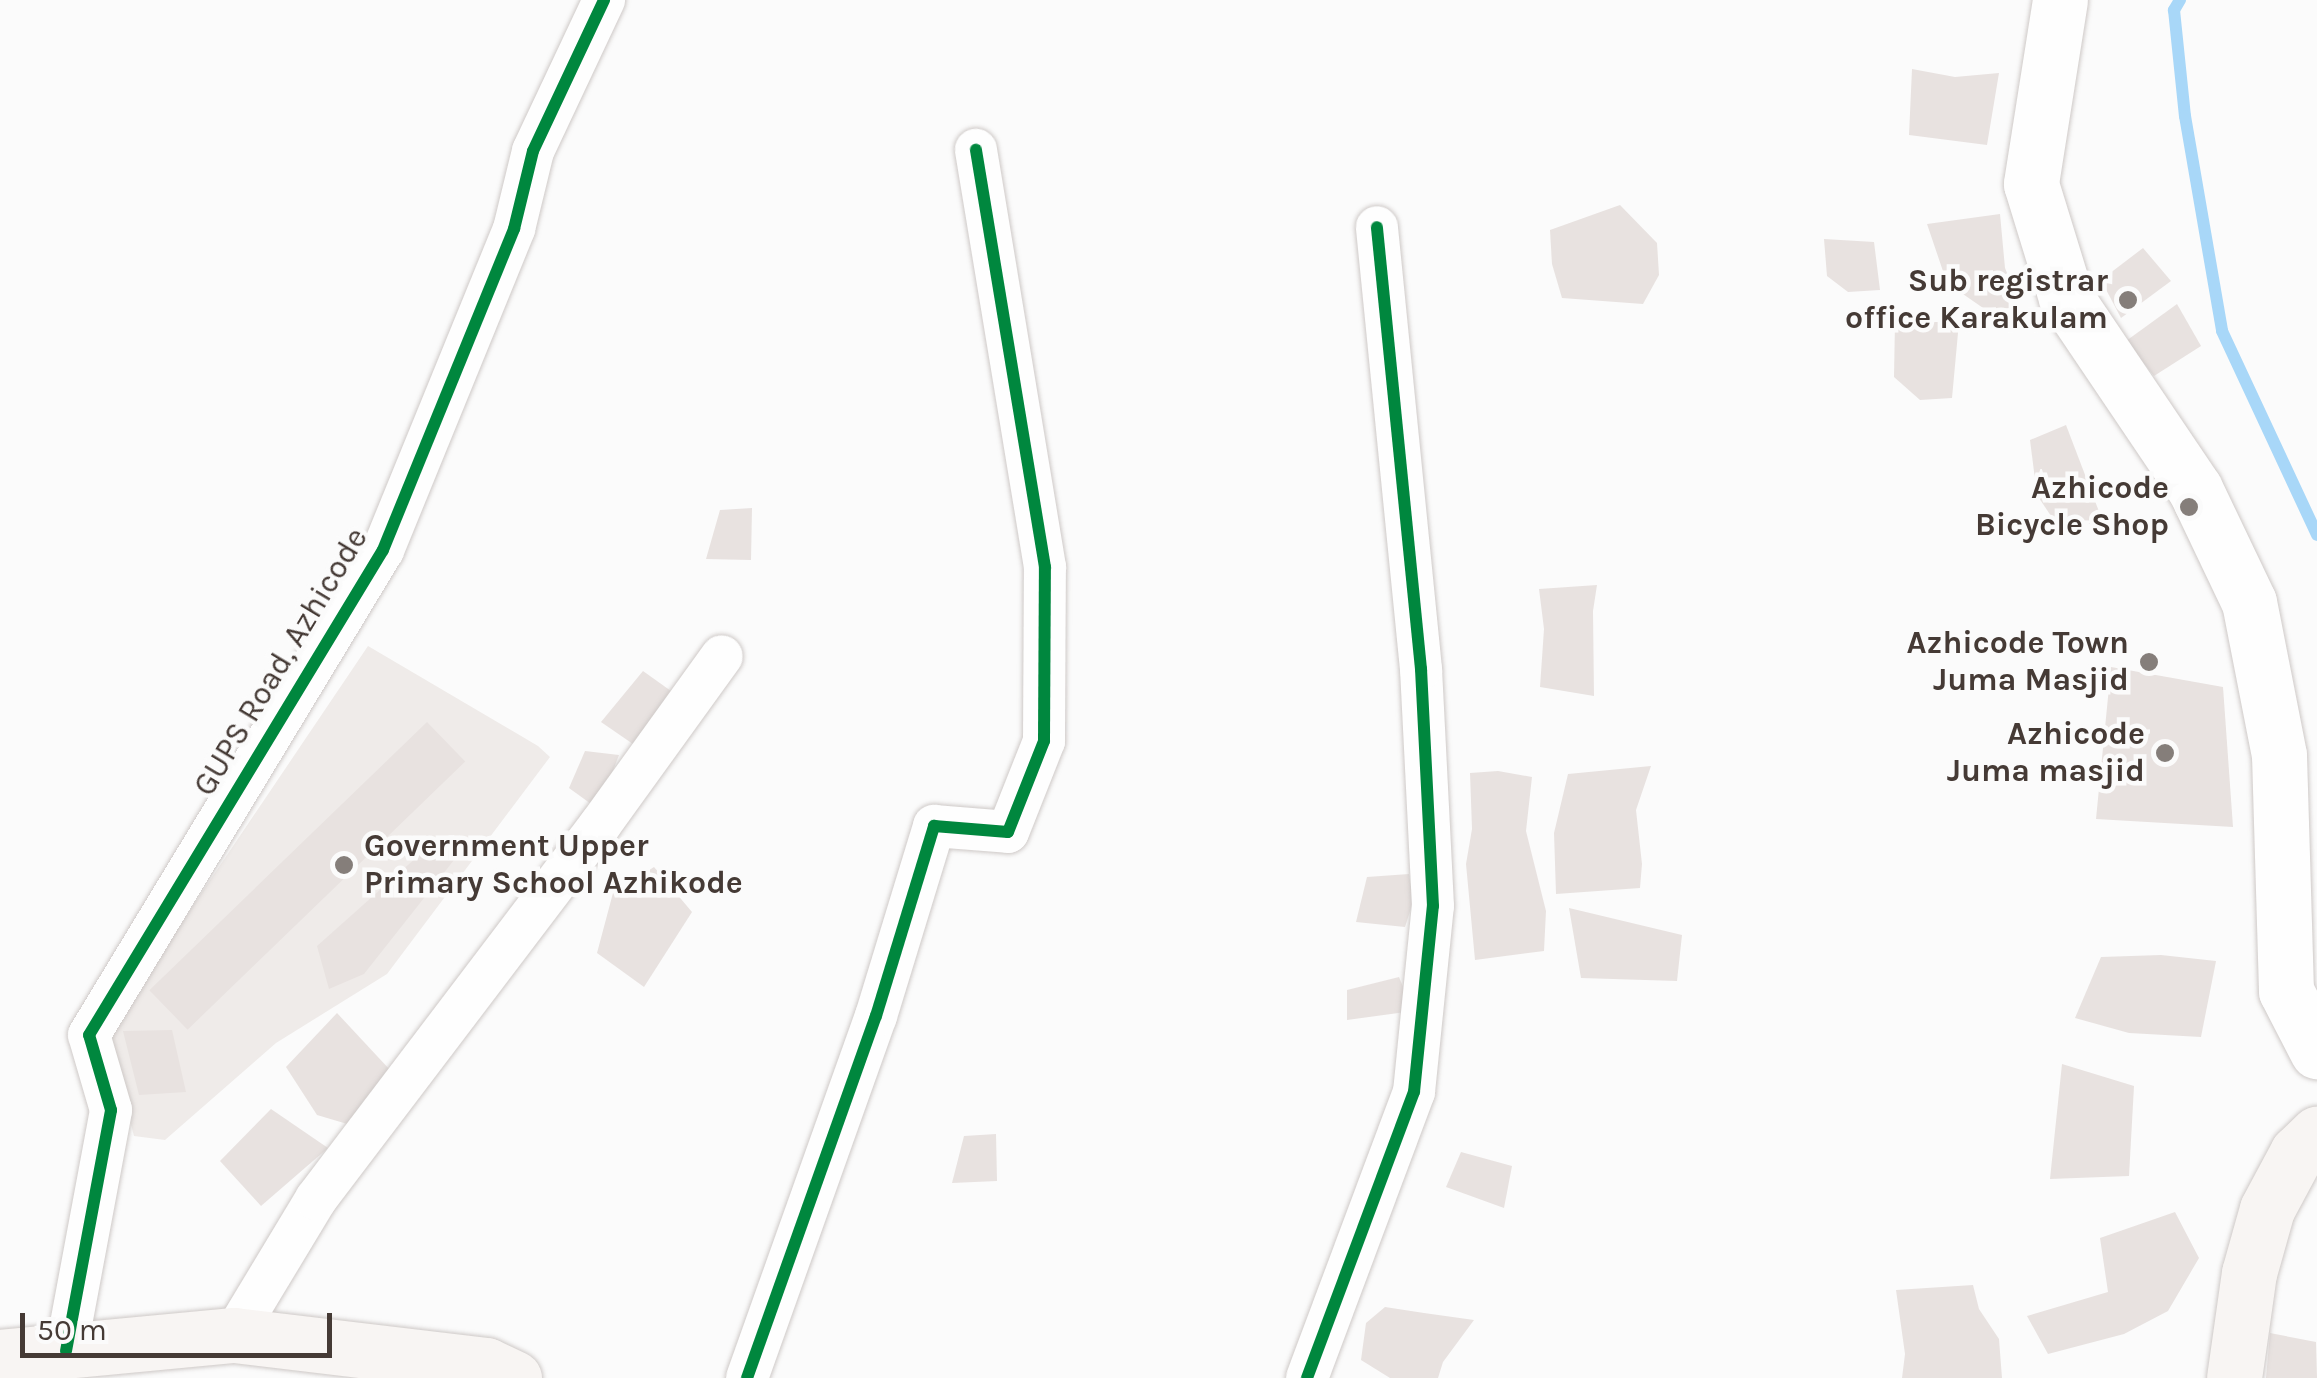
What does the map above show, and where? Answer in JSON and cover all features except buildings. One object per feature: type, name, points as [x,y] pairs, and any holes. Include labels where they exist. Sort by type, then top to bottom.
[{"type":"main road","points":[[2234,1378],[2249,1272],[2267,1209],[2298,1153],[2317,1134]]},
{"type":"main road","points":[[0,1357],[234,1335],[486,1365],[514,1378]]},
{"type":"street","name":"GUPS Road, Azhicode","points":[[66,1351],[111,1110],[89,1035],[383,550],[514,229],[533,151],[604,0]]},
{"type":"street","points":[[2060,0],[2032,184],[2066,298],[2195,489],[2249,602],[2279,755],[2286,990],[2317,1050]]},
{"type":"street","points":[[747,1378],[876,1016],[934,826],[1008,832],[1044,741],[1044,568],[976,150]]},
{"type":"street","points":[[1307,1378],[1414,1092],[1433,906],[1420,670],[1376,228]]},
{"type":"street","points":[[234,1335],[316,1199],[600,825],[722,656]]},
{"type":"shaded area","name":"Government Upper Primary School Azhikode","points":[[368,646],[538,746],[550,757],[387,974],[276,1043],[165,1140],[134,1136],[107,1033]]},
{"type":"waterway","points":[[2180,0],[2174,10],[2185,116],[2222,331],[2317,535]]},
{"type":"cycle path","points":[[66,1351],[111,1110],[89,1035],[383,550],[514,229],[533,151],[604,0]]},
{"type":"cycle path","points":[[747,1378],[876,1016],[934,826],[1008,832],[1044,741],[1045,567],[976,150]]},
{"type":"cycle path","points":[[1307,1378],[1414,1092],[1433,906],[1421,669],[1377,227]]},
{"type":"place","name":"Sub registrar office Karakulam","points":[[2128,300]]},
{"type":"place","name":"Azhicode Bicycle Shop","points":[[2189,507]]},
{"type":"place","name":"Azhicode Town Juma Masjid","points":[[2149,662]]},
{"type":"place","name":"Azhicode Juma masjid","points":[[2165,753]]},
{"type":"place","name":"Government Upper Primary School Azhikode","points":[[344,865]]}]
